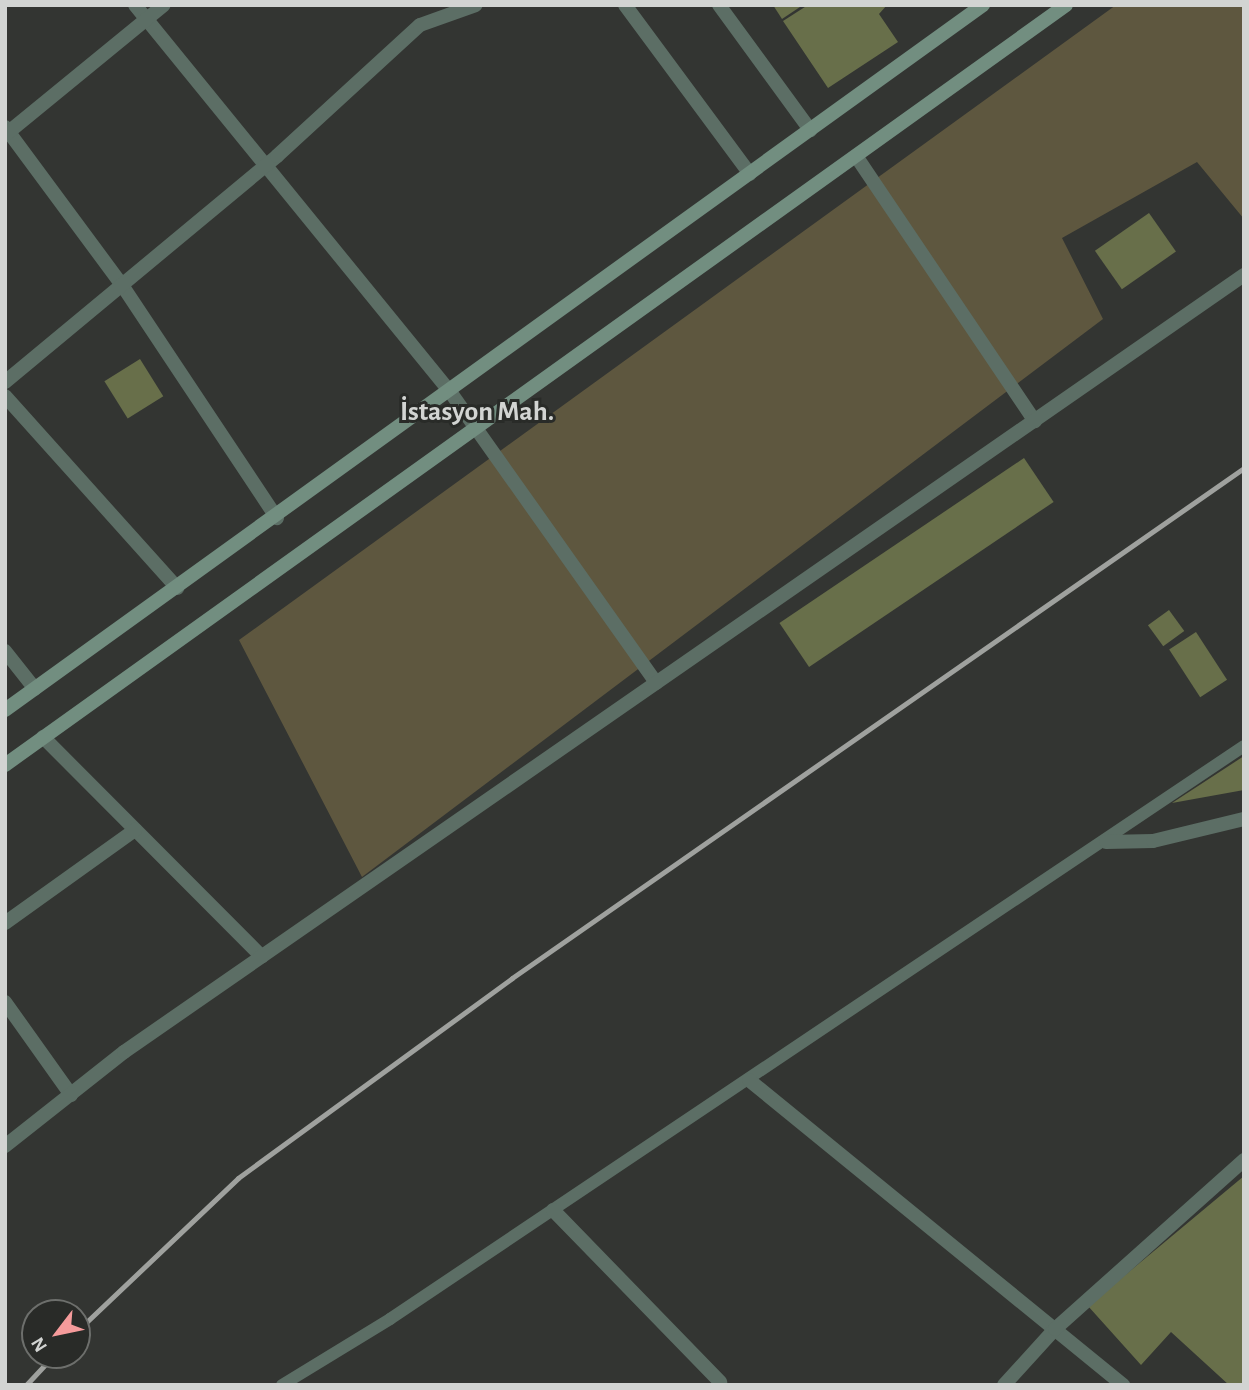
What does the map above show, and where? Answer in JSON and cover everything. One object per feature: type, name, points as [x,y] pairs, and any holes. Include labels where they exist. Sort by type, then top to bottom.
[{"type":"main road","points":[[5,710],[451,393],[983,5]]},
{"type":"main road","points":[[5,765],[1066,5]]},
{"type":"street","points":[[135,5],[263,167],[451,393],[656,683]]},
{"type":"street","points":[[164,5],[7,131],[122,285],[277,518]]},
{"type":"street","points":[[5,382],[263,167],[420,25],[476,5]]},
{"type":"street","points":[[625,5],[750,174]]},
{"type":"street","points":[[719,5],[810,130]]},
{"type":"street","points":[[856,156],[1035,421]]},
{"type":"street","points":[[5,1146],[262,957],[1244,275]]},
{"type":"street","points":[[5,396],[177,588]]},
{"type":"street","points":[[5,651],[35,689]]},
{"type":"street","points":[[43,737],[262,957]]},
{"type":"street","points":[[1106,842],[1153,842],[1244,819]]},
{"type":"street","points":[[5,923],[135,830]]},
{"type":"street","points":[[5,1002],[71,1095]]},
{"type":"street","points":[[749,1080],[1124,1385]]},
{"type":"street","points":[[1004,1385],[1055,1329],[1244,1160]]},
{"type":"street","points":[[553,1210],[720,1381]]},
{"type":"lane","points":[[282,1385],[749,1080],[1106,842],[1244,746]]},
{"type":"shaded area","points":[[1116,5],[1244,5],[1244,219],[1197,162],[1062,238],[1103,319],[362,877],[239,640]]},
{"type":"building","points":[[773,5],[803,5],[782,19]]},
{"type":"building","points":[[808,5],[887,5],[879,14],[898,42],[828,88],[783,21]]},
{"type":"building","points":[[1149,213],[1176,252],[1122,289],[1095,251]]},
{"type":"building","points":[[140,359],[163,396],[128,419],[104,381]]},
{"type":"building","points":[[1024,458],[1054,502],[809,667],[779,623]]},
{"type":"building","points":[[1169,610],[1184,631],[1163,646],[1148,625]]},
{"type":"building","points":[[1196,632],[1227,680],[1200,697],[1169,649]]},
{"type":"building","points":[[1244,756],[1244,790],[1172,803]]},
{"type":"building","points":[[1244,1176],[1244,1385],[1229,1385],[1171,1332],[1141,1365],[1088,1306]]},
{"type":"railway","points":[[91,1318],[238,1178],[512,978],[1244,468]]},
{"type":"railway","points":[[26,1385],[41,1369]]},
{"type":"district","name":"İstasyon Mah.","points":[[477,412]]}]
